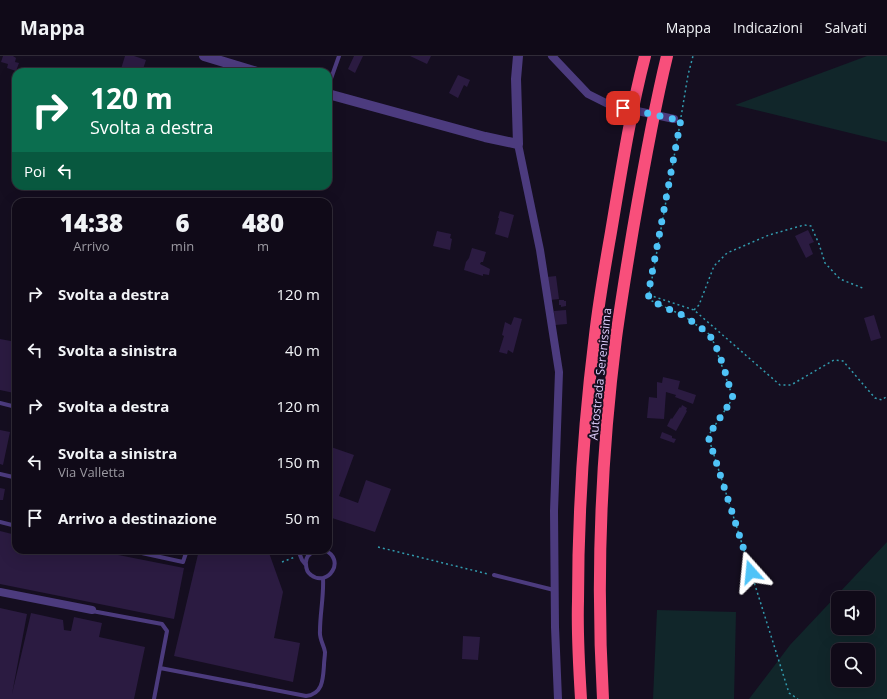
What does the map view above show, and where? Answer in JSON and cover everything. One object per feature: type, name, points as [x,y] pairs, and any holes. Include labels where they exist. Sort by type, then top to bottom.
[{"type":"highway","name":"Autostrada Serenissima","points":[[581,699],[578,548],[584,441],[589,385],[595,333],[620,175],[645,56]]},
{"type":"highway","name":"Autostrada Serenissima","points":[[603,699],[601,661],[600,551],[610,392],[617,330],[639,194],[667,56]]},
{"type":"street","points":[[204,56],[244,68]]},
{"type":"street","points":[[518,56],[516,79],[518,144],[540,250],[559,372],[554,510],[558,699]]},
{"type":"street","points":[[552,56],[588,94],[610,105],[678,119]]},
{"type":"street","points":[[332,95],[478,135],[518,144]]},
{"type":"street","points":[[0,592],[92,610]]},
{"type":"lane","points":[[332,76],[339,56]]},
{"type":"lane","points":[[0,403],[12,406]]},
{"type":"lane","points":[[0,474],[12,477]]},
{"type":"lane","points":[[0,522],[12,525]]},
{"type":"lane","points":[[146,554],[183,562],[186,554]]},
{"type":"lane","points":[[300,554],[309,573],[312,576],[319,578],[323,578],[330,574],[335,566],[334,558],[331,554]]},
{"type":"lane","points":[[306,565],[306,561],[310,554]]},
{"type":"lane","points":[[494,575],[555,590]]},
{"type":"lane","points":[[160,668],[306,696],[312,695],[317,692],[322,679],[325,652],[320,640],[324,594],[323,578]]},
{"type":"lane","points":[[92,610],[162,624],[166,631],[154,699]]},
{"type":"path","points":[[693,56],[678,119],[648,295],[652,301],[690,320],[709,334],[714,343],[733,398],[708,436],[790,693],[798,699]]},
{"type":"path","points":[[694,310],[699,305],[714,266],[727,253],[769,235],[804,225],[811,226],[825,263],[840,279],[865,289]]},
{"type":"path","points":[[648,295],[694,310],[780,385],[791,386],[834,360],[843,361],[875,398],[882,400],[887,396]]},
{"type":"path","points":[[378,547],[494,575]]},
{"type":"green space","points":[[867,56],[887,56],[887,142],[735,105]]},
{"type":"green space","points":[[887,542],[887,699],[749,699],[790,645],[831,601],[831,635],[875,635],[875,591],[841,591]]},
{"type":"green space","points":[[657,610],[736,612],[734,699],[653,699]]},
{"type":"building","points":[[3,56],[13,56],[16,58],[15,62],[19,63],[17,68],[12,68],[12,70],[7,68],[8,64],[1,62]]},
{"type":"building","points":[[125,56],[134,56],[146,60],[143,68],[121,68]]},
{"type":"building","points":[[354,56],[363,56],[355,73],[348,69]]},
{"type":"building","points":[[410,56],[431,56],[427,64]]},
{"type":"building","points":[[458,75],[470,80],[467,87],[464,85],[458,98],[449,93]]},
{"type":"building","points":[[500,211],[514,215],[508,238],[495,234]]},
{"type":"building","points":[[808,230],[814,242],[809,244],[813,254],[806,258],[795,236]]},
{"type":"building","points":[[437,231],[451,234],[450,238],[452,239],[450,250],[433,246]]},
{"type":"building","points":[[472,248],[486,252],[483,262],[480,264],[490,269],[489,275],[483,274],[483,276],[464,270]]},
{"type":"building","points":[[556,276],[559,299],[550,300],[547,277]]},
{"type":"building","points":[[559,300],[566,301],[566,306],[561,307],[561,305],[559,305]]},
{"type":"building","points":[[566,310],[567,324],[555,325],[554,311]]},
{"type":"building","points":[[874,315],[881,338],[871,341],[864,318]]},
{"type":"building","points":[[514,317],[522,319],[513,353],[508,350],[507,354],[499,352],[504,336],[502,335],[505,322],[511,325]]},
{"type":"building","points":[[0,339],[12,341],[12,393],[0,390]]},
{"type":"building","points":[[663,377],[680,381],[678,389],[696,395],[693,404],[675,397],[676,395],[666,392],[664,419],[647,418],[649,397],[657,398],[657,382],[662,383]]},
{"type":"building","points":[[682,405],[687,408],[687,411],[676,431],[667,426],[671,418],[672,419]]},
{"type":"building","points":[[0,430],[10,432],[3,465],[0,464]]},
{"type":"building","points":[[662,432],[676,439],[674,443],[660,438]]},
{"type":"building","points":[[332,447],[354,455],[339,496],[358,503],[366,480],[391,489],[375,532],[332,518]]},
{"type":"building","points":[[0,488],[5,489],[3,500],[0,500]]},
{"type":"building","points":[[0,531],[12,534],[12,554],[113,554],[184,568],[174,619],[0,584]]},
{"type":"building","points":[[198,554],[269,554],[283,592],[274,638],[300,643],[293,682],[174,656]]},
{"type":"building","points":[[0,608],[27,614],[12,694],[31,613],[63,620],[64,630],[71,631],[74,617],[102,623],[99,637],[145,647],[134,699],[0,699]]},
{"type":"building","points":[[463,636],[480,637],[478,660],[462,659]]},
{"type":"route","points":[[623,108],[674,119],[681,119],[648,295],[652,301],[684,316],[709,334],[714,343],[733,398],[708,436],[751,572]]}]
